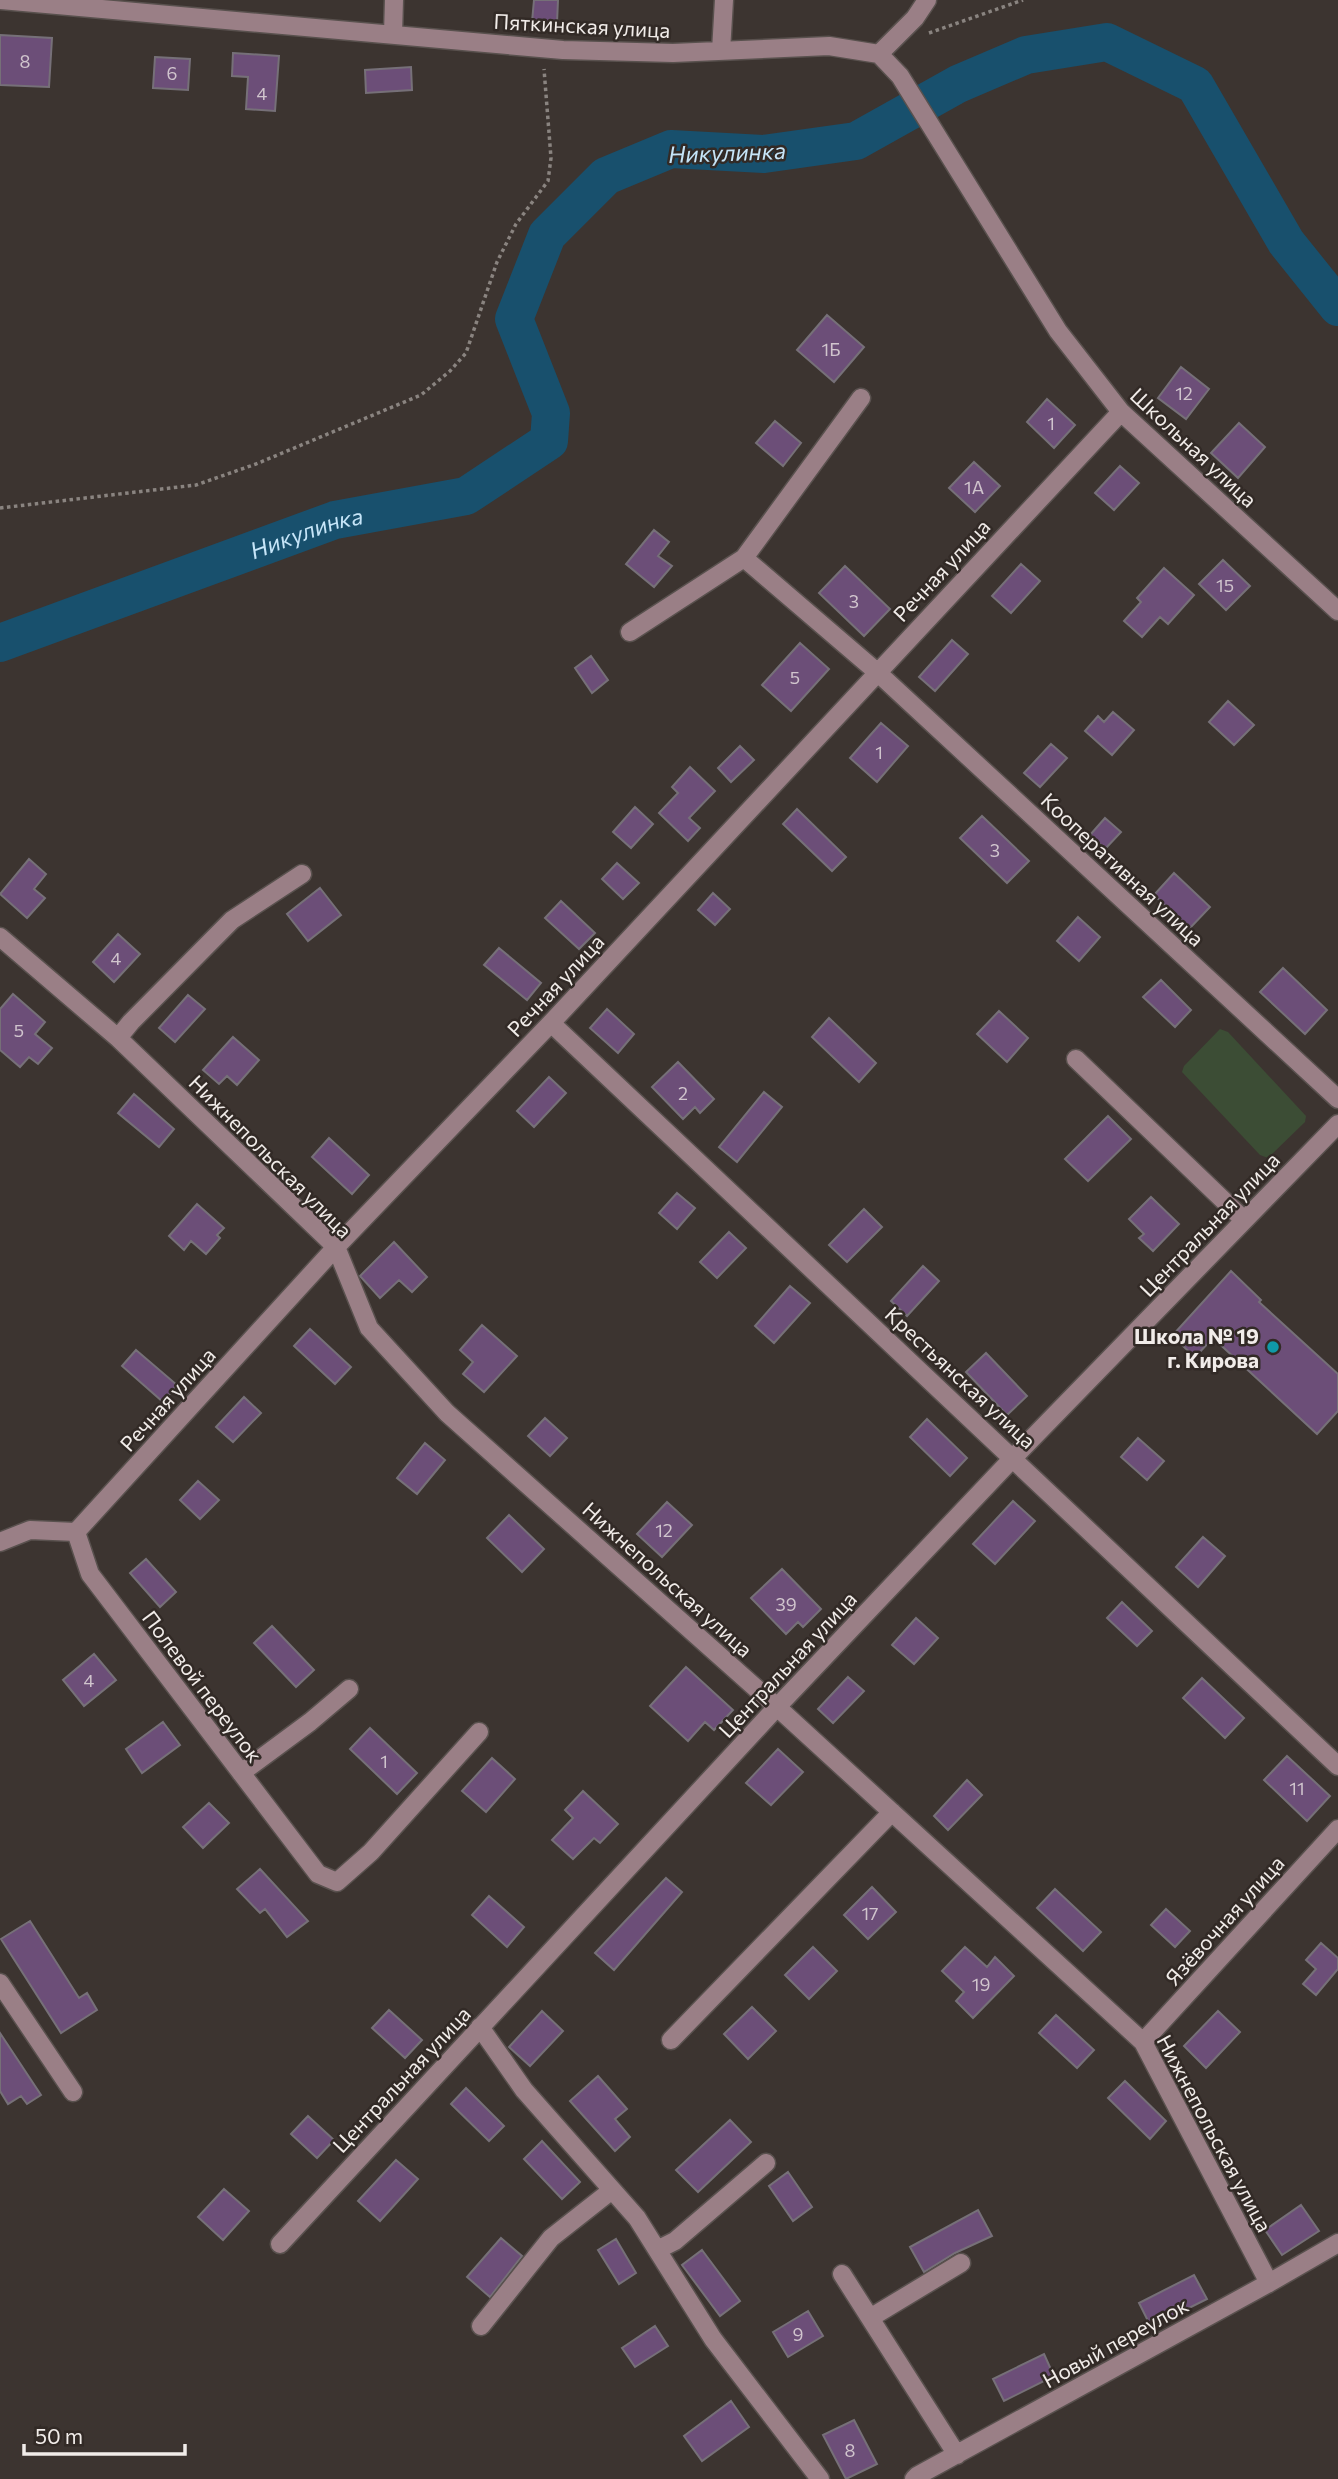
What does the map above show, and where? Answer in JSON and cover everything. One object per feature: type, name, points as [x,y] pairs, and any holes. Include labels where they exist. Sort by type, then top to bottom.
[{"type":"street","name":"Пяткинская улица","points":[[1,0],[110,5],[542,48],[673,53],[829,46],[879,54]]},
{"type":"street","points":[[393,34],[394,0]]},
{"type":"street","points":[[721,51],[724,0]]},
{"type":"street","points":[[879,54],[915,18],[927,0]]},
{"type":"street","name":"Школьная улица","points":[[879,54],[900,76],[1058,331],[1121,412],[1338,611]]},
{"type":"street","points":[[630,632],[744,558],[861,398]]},
{"type":"street","name":"Речная улица","points":[[76,1532],[336,1248],[551,1023],[1121,412]]},
{"type":"street","name":"Кооперативная улица","points":[[744,558],[877,672],[1338,1099]]},
{"type":"street","points":[[118,1038],[232,920],[302,874]]},
{"type":"street","name":"Нижнепольская улица","points":[[0,937],[118,1038],[336,1248],[369,1328],[447,1413],[777,1707],[1143,2042],[1269,2283]]},
{"type":"street","name":"Крестьянская улица","points":[[551,1023],[1338,1766]]},
{"type":"street","points":[[1076,1059],[1244,1220]]},
{"type":"street","name":"Центральная улица","points":[[280,2244],[777,1707],[1013,1458],[1338,1124]]},
{"type":"street","points":[[0,1542],[30,1530],[76,1532]]},
{"type":"street","name":"Полевой переулок","points":[[76,1532],[90,1574],[318,1874],[337,1882],[371,1852],[479,1732]]},
{"type":"street","points":[[241,1773],[310,1722],[349,1689]]},
{"type":"street","points":[[671,2040],[891,1812]]},
{"type":"street","name":"Язёвочная улица","points":[[1143,2042],[1338,1829]]},
{"type":"street","points":[[0,1983],[73,2092]]},
{"type":"street","points":[[480,2027],[524,2090],[637,2218],[713,2339],[820,2479]]},
{"type":"street","points":[[657,2250],[675,2241],[766,2163]]},
{"type":"street","points":[[481,2326],[551,2238],[612,2190]]},
{"type":"street","name":"Новый переулок","points":[[914,2479],[1338,2243]]},
{"type":"street","points":[[870,2318],[961,2263]]},
{"type":"street","points":[[842,2274],[957,2455]]},
{"type":"path","points":[[927,34],[1023,0]]},
{"type":"path","points":[[0,508],[195,485],[256,464],[421,395],[466,353],[498,262],[516,224],[548,181],[551,158],[542,48]]},
{"type":"green space","points":[[1220,1029],[1228,1032],[1306,1116],[1305,1122],[1268,1158],[1260,1155],[1182,1072],[1184,1066]]},
{"type":"building","points":[[534,0],[558,0],[557,23],[532,22]]},
{"type":"building","points":[[0,35],[52,38],[49,87],[0,85]]},
{"type":"building","points":[[233,53],[279,56],[275,111],[246,109],[248,77],[232,76]]},
{"type":"building","points":[[155,57],[190,59],[188,90],[153,88]]},
{"type":"building","points":[[411,67],[412,90],[366,93],[365,70]]},
{"type":"building","points":[[827,315],[864,347],[834,382],[797,350]]},
{"type":"building","points":[[1181,367],[1209,389],[1186,419],[1158,398]]},
{"type":"building","points":[[1047,399],[1075,425],[1054,448],[1027,422]]},
{"type":"building","points":[[775,421],[801,443],[783,466],[756,443]]},
{"type":"building","points":[[1239,423],[1265,447],[1238,478],[1211,453]]},
{"type":"building","points":[[974,462],[1000,486],[975,512],[949,488]]},
{"type":"building","points":[[1120,466],[1139,483],[1114,510],[1095,493]]},
{"type":"building","points":[[654,530],[669,542],[658,556],[672,566],[654,587],[626,564]]},
{"type":"building","points":[[1223,560],[1250,586],[1226,610],[1199,584]]},
{"type":"building","points":[[1021,564],[1040,581],[1011,613],[992,596]]},
{"type":"building","points":[[845,566],[890,609],[864,636],[819,593]]},
{"type":"building","points":[[1164,568],[1194,595],[1168,624],[1160,617],[1142,637],[1124,621],[1141,602],[1137,598]]},
{"type":"building","points":[[952,640],[968,654],[935,691],[919,677]]},
{"type":"building","points":[[800,643],[829,669],[791,711],[762,685]]},
{"type":"building","points":[[591,656],[608,680],[592,693],[575,668]]},
{"type":"building","points":[[1228,701],[1254,725],[1234,745],[1209,722]]},
{"type":"building","points":[[1113,712],[1134,730],[1112,755],[1085,731],[1098,716],[1104,722]]},
{"type":"building","points":[[881,723],[908,746],[877,782],[850,758]]},
{"type":"building","points":[[1051,744],[1067,758],[1040,787],[1024,773]]},
{"type":"building","points":[[740,746],[754,760],[731,782],[718,768]]},
{"type":"building","points":[[690,767],[715,791],[689,818],[700,828],[688,841],[659,813],[678,793],[672,787]]},
{"type":"building","points":[[635,807],[653,824],[631,848],[613,832]]},
{"type":"building","points":[[797,809],[846,857],[832,871],[783,824]]},
{"type":"building","points":[[982,816],[1029,861],[1007,883],[960,838]]},
{"type":"building","points":[[1105,818],[1121,832],[1105,849],[1090,835]]},
{"type":"building","points":[[29,859],[46,874],[34,889],[45,898],[27,918],[0,894]]},
{"type":"building","points":[[617,863],[639,883],[623,899],[602,879]]},
{"type":"building","points":[[1174,873],[1210,907],[1189,929],[1154,895]]},
{"type":"building","points":[[320,888],[341,915],[308,941],[287,914]]},
{"type":"building","points":[[713,893],[730,909],[715,925],[698,910]]},
{"type":"building","points":[[561,901],[595,933],[579,949],[545,918]]},
{"type":"building","points":[[1078,917],[1100,937],[1079,961],[1057,941]]},
{"type":"building","points":[[118,934],[140,954],[114,982],[93,962]]},
{"type":"building","points":[[499,948],[541,983],[527,1000],[484,965]]},
{"type":"building","points":[[1283,968],[1327,1010],[1305,1034],[1260,992]]},
{"type":"building","points":[[1161,980],[1191,1010],[1175,1027],[1143,997]]},
{"type":"building","points":[[13,994],[45,1022],[35,1034],[52,1048],[38,1064],[29,1057],[20,1067],[0,1050],[0,1009]]},
{"type":"building","points":[[188,995],[205,1009],[175,1042],[159,1028]]},
{"type":"building","points":[[607,1009],[634,1034],[618,1053],[590,1028]]},
{"type":"building","points":[[999,1011],[1028,1038],[1007,1062],[977,1034]]},
{"type":"building","points":[[829,1018],[876,1063],[859,1082],[812,1037]]},
{"type":"building","points":[[233,1037],[259,1060],[237,1085],[227,1076],[219,1084],[203,1070]]},
{"type":"building","points":[[678,1062],[714,1099],[700,1113],[695,1107],[683,1119],[652,1087]]},
{"type":"building","points":[[549,1077],[566,1093],[534,1127],[517,1111]]},
{"type":"building","points":[[764,1092],[782,1107],[737,1162],[719,1147]]},
{"type":"building","points":[[134,1094],[174,1129],[159,1147],[118,1113]]},
{"type":"building","points":[[1108,1116],[1131,1139],[1088,1181],[1065,1159]]},
{"type":"building","points":[[329,1138],[369,1175],[352,1194],[312,1157]]},
{"type":"building","points":[[677,1193],[695,1208],[677,1229],[659,1213]]},
{"type":"building","points":[[1151,1197],[1179,1224],[1153,1251],[1139,1238],[1144,1234],[1129,1219]]},
{"type":"building","points":[[197,1204],[224,1228],[217,1235],[220,1238],[206,1254],[191,1241],[184,1250],[169,1236]]},
{"type":"building","points":[[864,1209],[882,1227],[847,1262],[829,1245]]},
{"type":"building","points":[[729,1232],[746,1248],[717,1278],[700,1262]]},
{"type":"building","points":[[394,1242],[427,1277],[412,1292],[399,1280],[380,1298],[360,1276]]},
{"type":"building","points":[[923,1266],[939,1281],[907,1316],[891,1301]]},
{"type":"building","name":"Школа № 19 г. Кирова","points":[[1231,1271],[1261,1300],[1259,1302],[1338,1374],[1338,1411],[1317,1434],[1213,1338],[1195,1357],[1172,1336]]},
{"type":"building","points":[[790,1286],[810,1303],[774,1343],[755,1326]]},
{"type":"building","points":[[482,1325],[517,1356],[484,1392],[463,1374],[473,1362],[460,1350]]},
{"type":"building","points":[[310,1329],[351,1367],[335,1384],[294,1346]]},
{"type":"building","points":[[136,1350],[177,1385],[163,1402],[122,1366]]},
{"type":"building","points":[[986,1353],[1027,1396],[1007,1415],[966,1372]]},
{"type":"building","points":[[244,1397],[261,1413],[233,1442],[216,1427]]},
{"type":"building","points":[[545,1418],[567,1438],[550,1456],[528,1436]]},
{"type":"building","points":[[927,1419],[967,1458],[950,1476],[910,1437]]},
{"type":"building","points":[[1138,1438],[1164,1461],[1147,1480],[1121,1457]]},
{"type":"building","points":[[425,1443],[445,1460],[417,1494],[397,1478]]},
{"type":"building","points":[[198,1481],[219,1500],[200,1519],[180,1500]]},
{"type":"building","points":[[1013,1501],[1035,1521],[995,1564],[973,1544]]},
{"type":"building","points":[[667,1502],[692,1525],[662,1557],[637,1534]]},
{"type":"building","points":[[509,1515],[544,1549],[522,1572],[487,1538]]},
{"type":"building","points":[[1203,1537],[1225,1556],[1198,1587],[1176,1567]]},
{"type":"building","points":[[146,1559],[176,1592],[160,1607],[130,1573]]},
{"type":"building","points":[[782,1569],[821,1609],[803,1627],[798,1622],[786,1634],[751,1598]]},
{"type":"building","points":[[1122,1602],[1152,1631],[1137,1646],[1107,1618]]},
{"type":"building","points":[[916,1618],[938,1638],[914,1664],[892,1645]]},
{"type":"building","points":[[272,1626],[314,1670],[296,1687],[254,1643]]},
{"type":"building","points":[[94,1654],[116,1680],[84,1706],[63,1680]]},
{"type":"building","points":[[686,1667],[733,1710],[714,1730],[705,1722],[688,1741],[650,1706]]},
{"type":"building","points":[[848,1677],[864,1691],[833,1723],[818,1709]]},
{"type":"building","points":[[1202,1678],[1244,1718],[1225,1738],[1183,1698]]},
{"type":"building","points":[[163,1722],[180,1745],[142,1773],[126,1749]]},
{"type":"building","points":[[370,1728],[417,1773],[397,1794],[350,1749]]},
{"type":"building","points":[[778,1749],[803,1772],[771,1805],[746,1783]]},
{"type":"building","points":[[1287,1756],[1330,1796],[1307,1821],[1264,1780]]},
{"type":"building","points":[[492,1758],[515,1779],[486,1812],[462,1791]]},
{"type":"building","points":[[967,1780],[982,1795],[948,1830],[934,1816]]},
{"type":"building","points":[[583,1791],[618,1824],[600,1843],[594,1838],[573,1859],[552,1840],[573,1818],[565,1810]]},
{"type":"building","points":[[209,1803],[229,1823],[203,1848],[183,1827]]},
{"type":"building","points":[[260,1869],[308,1921],[287,1937],[265,1909],[260,1913],[237,1889]]},
{"type":"building","points":[[666,1878],[682,1892],[614,1970],[595,1953]]},
{"type":"building","points":[[872,1887],[896,1912],[868,1939],[844,1915]]},
{"type":"building","points":[[1055,1889],[1101,1932],[1083,1951],[1037,1908]]},
{"type":"building","points":[[489,1896],[524,1927],[507,1947],[472,1915]]},
{"type":"building","points":[[1166,1909],[1190,1931],[1175,1947],[1151,1925]]},
{"type":"building","points":[[30,1921],[79,1998],[87,1993],[97,2010],[61,2033],[1,1939]]},
{"type":"building","points":[[1321,1943],[1338,1958],[1338,1969],[1316,1995],[1303,1984],[1316,1969],[1306,1960]]},
{"type":"building","points":[[813,1947],[837,1971],[809,1999],[785,1975]]},
{"type":"building","points":[[965,1947],[987,1967],[995,1957],[1014,1976],[973,2018],[956,2001],[964,1992],[942,1971]]},
{"type":"building","points":[[752,2007],[776,2031],[748,2059],[724,2034]]},
{"type":"building","points":[[389,2010],[422,2040],[405,2058],[372,2028]]},
{"type":"building","points":[[542,2011],[563,2031],[530,2066],[509,2047]]},
{"type":"building","points":[[1218,2011],[1240,2032],[1206,2068],[1184,2046]]},
{"type":"building","points":[[1056,2015],[1094,2050],[1077,2068],[1039,2033]]},
{"type":"building","points":[[0,2033],[41,2095],[27,2104],[21,2096],[8,2104],[0,2091]]},
{"type":"building","points":[[598,2076],[627,2109],[615,2119],[630,2137],[615,2151],[570,2101]]},
{"type":"building","points":[[1125,2081],[1166,2121],[1150,2139],[1108,2098]]},
{"type":"building","points":[[466,2088],[504,2126],[489,2141],[451,2104]]},
{"type":"building","points":[[308,2116],[334,2140],[317,2158],[291,2134]]},
{"type":"building","points":[[730,2120],[751,2142],[698,2192],[676,2170]]},
{"type":"building","points":[[542,2141],[580,2182],[562,2199],[524,2159]]},
{"type":"building","points":[[396,2160],[418,2179],[380,2221],[358,2201]]},
{"type":"building","points":[[788,2172],[812,2207],[793,2221],[769,2186]]},
{"type":"building","points":[[224,2189],[249,2211],[223,2240],[198,2217]]},
{"type":"building","points":[[1301,2205],[1319,2231],[1282,2255],[1265,2230]]},
{"type":"building","points":[[978,2210],[992,2236],[955,2253],[924,2272],[910,2247]]},
{"type":"building","points":[[501,2238],[522,2256],[490,2297],[467,2277]]},
{"type":"building","points":[[616,2239],[636,2273],[619,2284],[598,2250]]},
{"type":"building","points":[[702,2250],[740,2301],[720,2316],[682,2265]]},
{"type":"building","points":[[1194,2275],[1207,2299],[1151,2327],[1139,2303]]},
{"type":"building","points":[[808,2311],[823,2336],[788,2357],[773,2332]]},
{"type":"building","points":[[655,2326],[668,2346],[635,2367],[622,2348]]},
{"type":"building","points":[[1044,2354],[1054,2376],[1004,2401],[993,2379]]},
{"type":"building","points":[[731,2401],[749,2427],[702,2461],[684,2436]]},
{"type":"building","points":[[854,2420],[877,2464],[846,2479],[823,2435]]},
{"type":"waterway","name":"Никулинка","points":[[0,643],[335,520],[466,496],[549,441],[551,413],[514,319],[547,235],[606,176],[671,149],[764,154],[856,141],[958,84],[1026,55],[1107,42],[1195,85],[1286,242],[1338,307]]},
{"type":"place","name":"Школа № 19 г. Кирова","points":[[1273,1347]]}]
